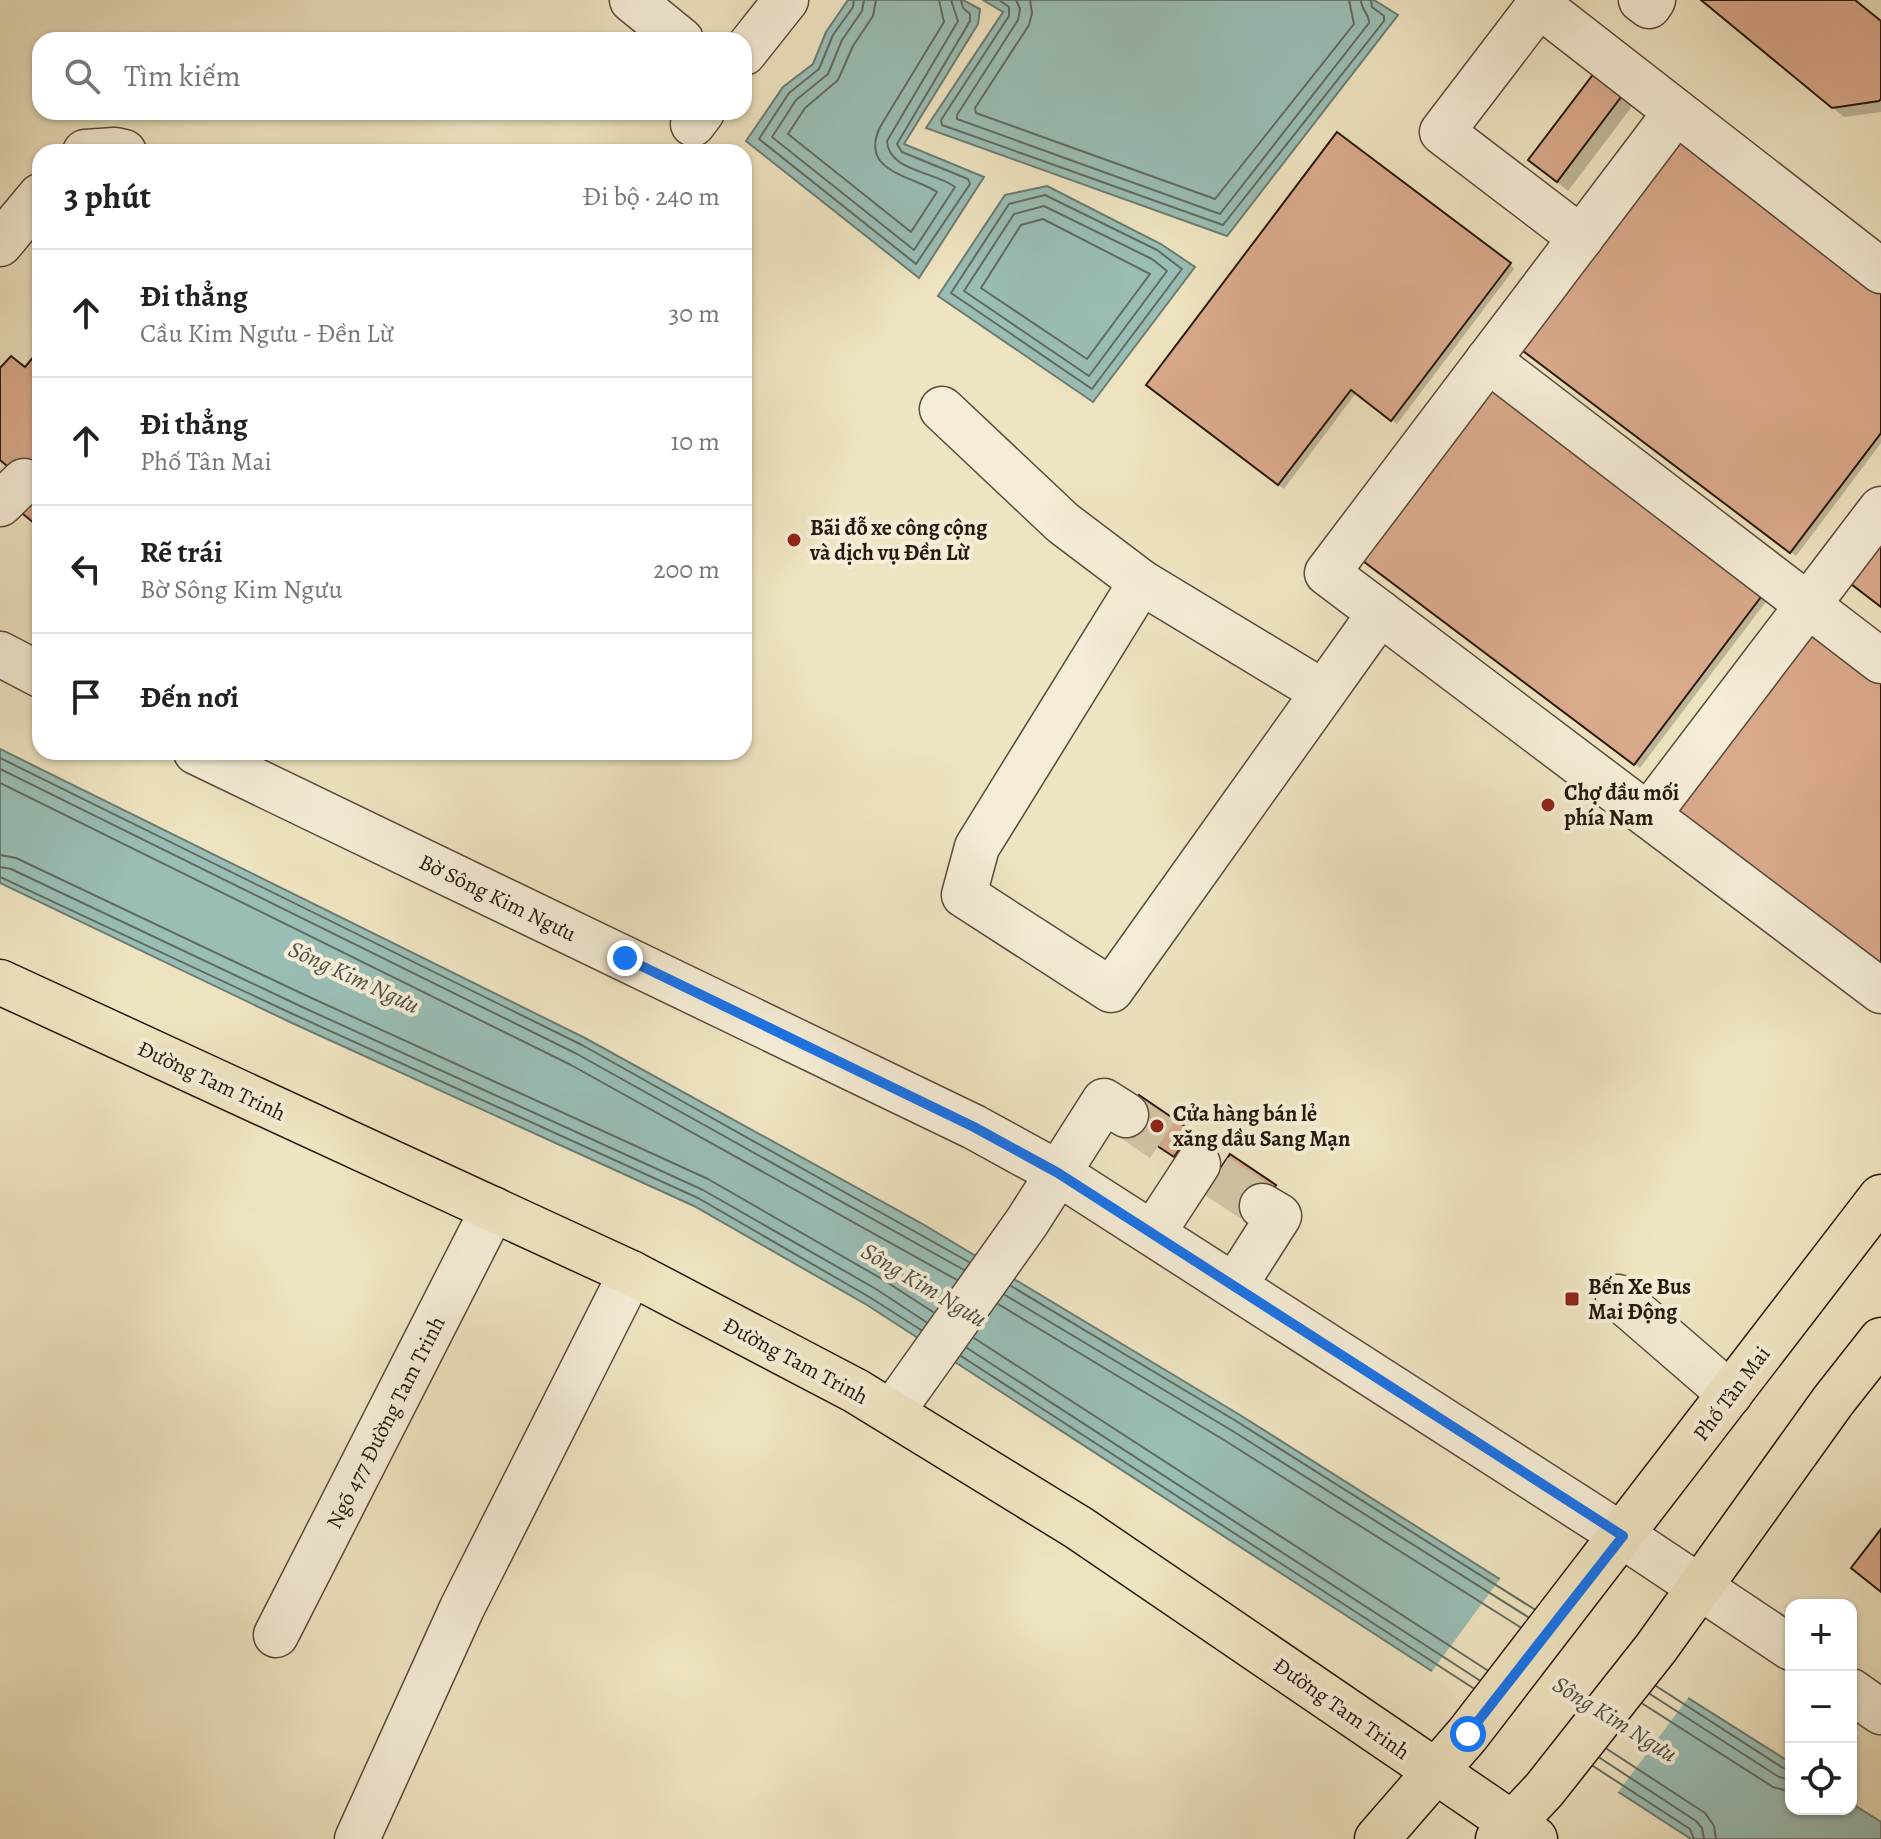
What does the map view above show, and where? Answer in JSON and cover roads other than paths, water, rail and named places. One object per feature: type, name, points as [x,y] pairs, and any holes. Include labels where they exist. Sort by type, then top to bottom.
[{"type":"main road","name":"Đường Tam Trinh","points":[[0,982],[631,1273],[751,1334],[905,1395],[1079,1528],[1434,1772],[1515,1834]]},
{"type":"main road","name":"Phố Tân Mai","points":[[1434,1772],[1468,1734],[1623,1536],[1881,1197]]},
{"type":"main road","points":[[1515,1834],[1544,1790],[1656,1648],[1881,1340]]},
{"type":"main road","points":[[1377,1839],[1434,1772]]},
{"type":"street","points":[[632,0],[671,32]]},
{"type":"street","points":[[752,43],[786,0]]},
{"type":"street","points":[[1641,0],[1649,6],[1653,0]]},
{"type":"street","points":[[1581,238],[1442,132],[1539,5],[1881,271]]},
{"type":"street","points":[[1676,112],[1327,573],[1881,991]]},
{"type":"street","points":[[0,244],[32,206]]},
{"type":"street","points":[[1488,360],[1881,661]]},
{"type":"street","points":[[942,409],[1063,523],[1141,582],[1323,692]]},
{"type":"street","points":[[1648,815],[1881,509]]},
{"type":"street","points":[[1141,582],[977,847],[964,895],[1111,990],[1380,613]]},
{"type":"street","points":[[0,654],[32,671]]},
{"type":"street","name":"Bờ Sông Kim Ngưu","points":[[213,760],[961,1121],[1058,1173],[1623,1536],[1785,1644]]},
{"type":"street","points":[[905,1395],[1027,1222],[1104,1101],[1126,1115]]},
{"type":"street","points":[[1153,1233],[1198,1164]]},
{"type":"street","points":[[1235,1285],[1279,1216],[1262,1206]]},
{"type":"street","name":"Ngõ 477 Đường Tam Trinh","points":[[276,1635],[493,1209]]},
{"type":"street","points":[[357,1839],[462,1608],[631,1273]]},
{"type":"street","points":[[1618,1297],[1730,1394]]},
{"type":"street","points":[[1857,1695],[1881,1712]]},
{"type":"water","points":[[848,0],[963,0],[980,9],[978,24],[904,144],[984,177],[919,278],[746,141],[783,87],[813,64],[826,32]]},
{"type":"water","points":[[983,0],[1374,0],[1398,15],[1227,236],[926,128],[1003,12]]},
{"type":"water","points":[[1047,186],[1161,244],[1195,267],[1093,402],[938,296],[1005,195]]},
{"type":"water","name":"Sông Kim Ngưu","points":[[0,749],[585,1038],[921,1223],[1240,1415],[1785,1759],[1785,1815],[1857,1815],[1857,1807],[1881,1822],[1881,1839],[1691,1839],[867,1305],[694,1206],[292,1023],[0,883]]},
{"type":"tunnel","points":[[1126,1115],[1179,1151]]},
{"type":"tunnel","points":[[1216,1176],[1262,1206]]},
{"type":"place","name":"Bãi đỗ xe công cộng và dịch vụ Đền Lừ","points":[[794,540]]},
{"type":"place","name":"Chợ đầu mối phía Nam","points":[[1548,805]]},
{"type":"place","name":"Cửa hàng bán lẻ xăng dầu Sang Mạn","points":[[1157,1126]]},
{"type":"place","name":"Bến Xe Bus Mai Động","points":[[1572,1299]]}]
